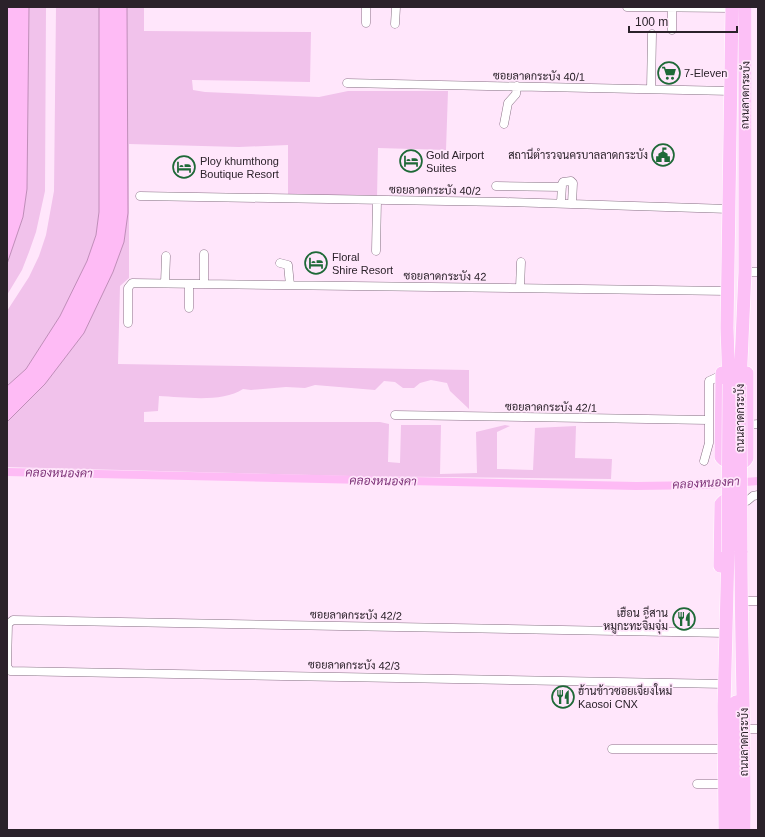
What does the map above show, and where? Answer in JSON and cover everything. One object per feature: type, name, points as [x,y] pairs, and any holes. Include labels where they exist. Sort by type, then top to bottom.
[{"type":"main road","name":"ถนนลาดกระบัง","points":[[730,381],[743,328],[751,272],[744,165],[745,7]]},
{"type":"main road","name":"ถนนลาดกระบัง","points":[[732,8],[727,328],[735,552],[741,598],[745,729],[744,830]]},
{"type":"main road","points":[[730,165],[744,165]]},
{"type":"main road","points":[[730,381],[720,451],[722,460],[747,460],[753,425],[743,328]]},
{"type":"main road","points":[[727,602],[722,596],[720,587],[720,508],[722,502],[724,501],[752,498],[746,573],[741,598]]},
{"type":"main road","name":"ถนนลาดกระบัง","points":[[724,830],[727,602],[735,552]]},
{"type":"main road","points":[[735,824],[735,728],[741,623]]},
{"type":"street","points":[[366,7],[366,23]]},
{"type":"street","points":[[395,24],[396,7]]},
{"type":"street","points":[[627,7],[732,8]]},
{"type":"street","points":[[672,8],[672,30]]},
{"type":"street","points":[[651,89],[652,34]]},
{"type":"street","name":"ซอยลาดกระบัง 40/1","points":[[347,83],[731,91]]},
{"type":"street","points":[[504,124],[508,103],[516,94],[517,86]]},
{"type":"street","points":[[561,203],[563,182],[573,182],[572,204]]},
{"type":"street","points":[[496,186],[562,187]]},
{"type":"street","name":"ซอยลาดกระบัง 40/2","points":[[140,196],[561,203],[604,206],[729,209]]},
{"type":"street","points":[[376,251],[377,200]]},
{"type":"street","points":[[204,254],[204,284]]},
{"type":"street","points":[[165,283],[166,256]]},
{"type":"street","points":[[520,288],[521,262]]},
{"type":"street","points":[[280,263],[288,265],[290,285]]},
{"type":"street","name":"ซอยลาดกระบัง 42","points":[[128,323],[129,285],[132,283],[728,291]]},
{"type":"street","points":[[189,284],[189,308]]},
{"type":"street","points":[[704,461],[709,444],[709,381],[730,381]]},
{"type":"street","name":"ซอยลาดกระบัง 42/1","points":[[395,415],[708,420]]},
{"type":"street","points":[[741,598],[758,601]]},
{"type":"street","name":"ซอยลาดกระบัง 42/2","points":[[8,644],[8,624],[13,620],[726,634]]},
{"type":"street","name":"ซอยลาดกระบัง 42/3","points":[[8,644],[7,666],[10,670],[725,684]]},
{"type":"street","points":[[745,729],[758,729]]},
{"type":"street","points":[[612,749],[724,749]]},
{"type":"street","points":[[697,784],[724,784]]},
{"type":"shaded area","points":[[7,7],[29,7],[27,189],[23,217],[7,264]]},
{"type":"shaded area","points":[[29,7],[46,7],[45,191],[36,232],[29,252],[22,270],[7,295],[7,264],[23,217],[27,189]]},
{"type":"shaded area","points":[[56,7],[99,7],[99,212],[96,235],[87,261],[60,316],[26,369],[7,386],[7,311],[29,277],[39,256],[46,235],[54,191]]},
{"type":"shaded area","points":[[99,7],[127,7],[128,213],[124,242],[113,272],[84,333],[45,384],[7,422],[7,386],[26,369],[60,316],[87,261],[96,235],[99,212]]},
{"type":"shaded area","points":[[127,7],[144,7],[144,31],[311,32],[310,82],[192,80],[193,90],[205,92],[319,97],[348,91],[448,91],[446,150],[378,148],[377,198],[288,197],[288,145],[239,147],[129,144],[129,278],[120,286],[118,364],[469,370],[469,409],[450,391],[447,383],[431,380],[420,383],[414,388],[403,388],[395,382],[384,381],[375,390],[315,385],[305,388],[286,387],[251,390],[243,389],[225,396],[214,398],[159,396],[158,411],[144,412],[144,422],[380,422],[389,424],[388,462],[400,463],[401,425],[441,425],[440,474],[477,473],[476,432],[505,425],[510,426],[497,432],[497,469],[533,470],[535,428],[576,426],[575,458],[612,459],[611,479],[350,476],[7,467],[7,422],[45,384],[84,333],[113,272],[124,242],[128,213]]},
{"type":"waterway","name":"คลองหนองคา","points":[[7,472],[636,486],[707,485],[758,481]]},
{"type":"place","name":"7-Eleven","points":[[669,73]]},
{"type":"place","name":"สถานีตำรวจนครบาลลาดกระบัง","points":[[663,155]]},
{"type":"place","name":"Gold Airport Suites","points":[[411,161]]},
{"type":"place","name":"Ploy khumthong Boutique Resort","points":[[184,167]]},
{"type":"place","name":"Floral Shire Resort","points":[[316,263]]},
{"type":"place","name":"เฮือน อีสาน หมูกะทะจิ้มจุ่ม","points":[[684,619]]},
{"type":"place","name":"ฮ้านข้าวซอยเจียงใหม่ Kaosoi CNX","points":[[563,697]]}]
